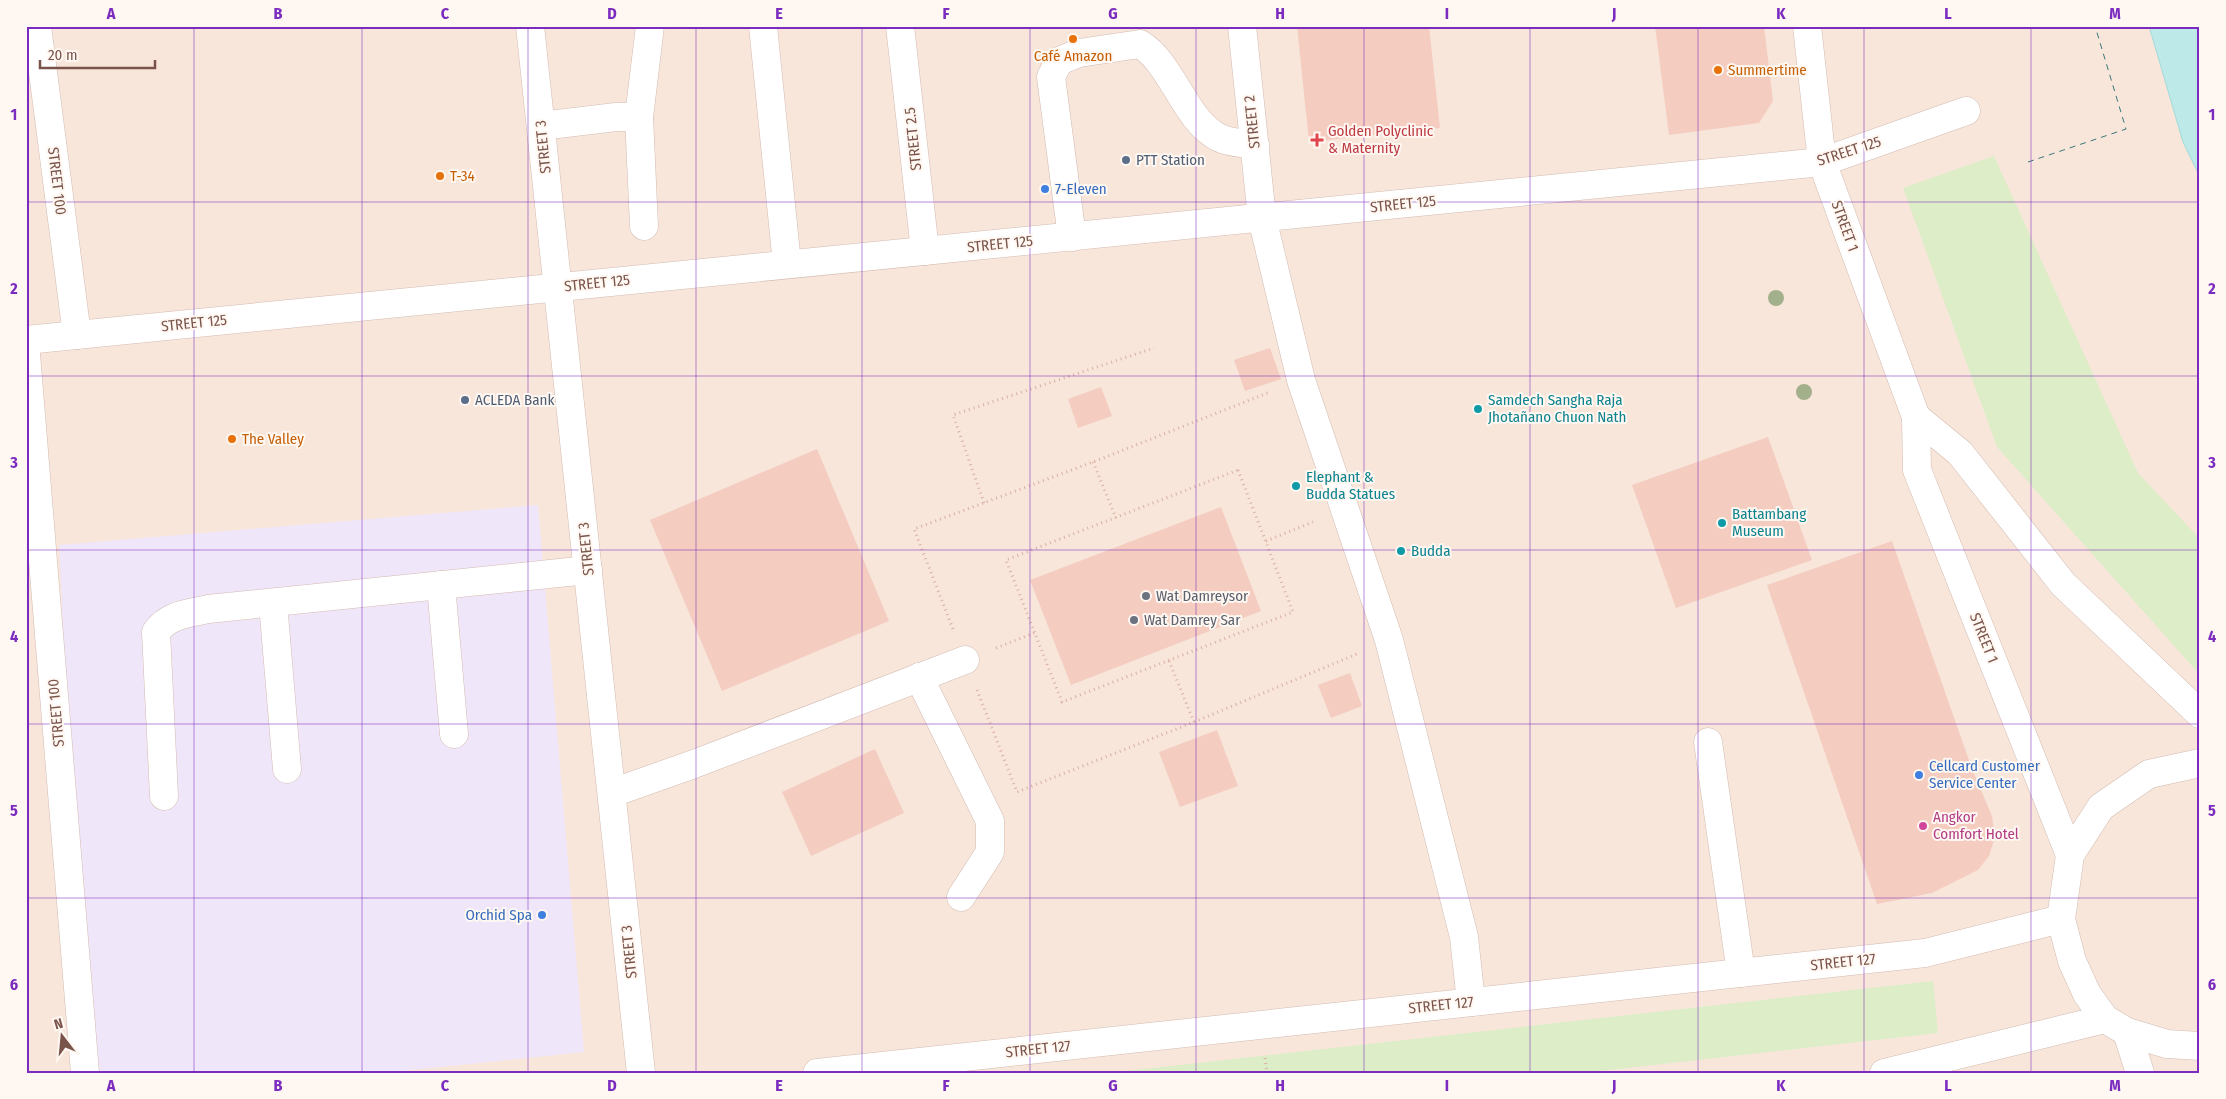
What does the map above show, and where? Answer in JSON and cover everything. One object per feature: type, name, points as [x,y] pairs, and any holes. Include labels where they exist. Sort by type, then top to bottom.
[{"type":"street","name":"STREET 100","points":[[38,26],[77,335]]},
{"type":"street","name":"STREET 3","points":[[530,26],[641,1073]]},
{"type":"street","points":[[644,226],[640,117],[650,26]]},
{"type":"street","points":[[763,26],[787,264]]},
{"type":"street","name":"STREET 2.5","points":[[900,26],[925,251]]},
{"type":"street","name":"STREET 2","points":[[1242,26],[1262,218],[1301,380],[1389,640],[1464,937],[1471,1002]]},
{"type":"street","name":"STREET 1","points":[[1807,26],[1822,162],[1916,417],[1917,470],[2070,855]]},
{"type":"street","points":[[1072,237],[1051,77],[1059,61],[1079,53],[1140,44],[1157,59],[1191,110],[1208,130],[1221,139],[1255,145]]},
{"type":"street","name":"STREET 125","points":[[26,340],[1822,162],[1966,111]]},
{"type":"street","points":[[541,126],[616,117],[640,117]]},
{"type":"street","name":"STREET 100","points":[[26,354],[86,1073]]},
{"type":"street","points":[[1916,417],[1960,453],[2063,584],[2200,714]]},
{"type":"street","points":[[164,796],[156,632],[163,622],[172,617],[208,609],[588,570]]},
{"type":"street","points":[[441,586],[454,734]]},
{"type":"street","points":[[273,602],[287,769]]},
{"type":"street","points":[[612,792],[694,764],[965,660]]},
{"type":"street","points":[[919,678],[990,820],[990,852],[961,897]]},
{"type":"street","points":[[1708,742],[1741,973]]},
{"type":"street","points":[[2140,1073],[2116,1025],[2088,994],[2072,961],[2062,919],[2070,855],[2101,806],[2149,774],[2200,763]]},
{"type":"street","name":"STREET 127","points":[[817,1073],[1924,953],[2062,919]]},
{"type":"street","points":[[1884,1073],[2116,1025],[2167,1044],[2200,1046]]},
{"type":"path","points":[[984,503],[953,415],[1154,348]]},
{"type":"path","points":[[1301,380],[1093,462],[914,529],[1017,792],[1194,722],[1389,640]]},
{"type":"path","points":[[1093,462],[1116,518]]},
{"type":"path","points":[[1238,470],[1266,541],[1293,612],[1062,702],[1006,560],[1238,470]]},
{"type":"path","points":[[1266,541],[1291,531]]},
{"type":"path","points":[[1014,640],[1034,632]]},
{"type":"path","points":[[1168,661],[1194,722]]},
{"type":"shaded area","points":[[26,26],[2200,26],[2200,1073],[26,1073]]},
{"type":"shaded area","points":[[538,505],[584,1052],[383,1073],[84,1073],[59,545]]},
{"type":"green space","points":[[1994,156],[2138,473],[2200,539],[2200,675],[1997,447],[1903,188]]},
{"type":"green space","points":[[1933,981],[1938,1033],[1583,1073],[1108,1073]]},
{"type":"water","points":[[2149,26],[2200,26],[2200,177],[2183,142]]},
{"type":"building","points":[[1297,26],[1429,26],[1440,128],[1309,142]]},
{"type":"building","points":[[1655,26],[1764,26],[1773,101],[1759,123],[1669,135]]},
{"type":"building","points":[[1270,348],[1281,379],[1245,391],[1234,360]]},
{"type":"building","points":[[1101,387],[1112,416],[1078,428],[1068,399]]},
{"type":"building","name":"Battambang Museum","points":[[1768,437],[1812,560],[1676,608],[1632,485]]},
{"type":"building","points":[[817,449],[889,621],[722,691],[650,520]]},
{"type":"building","name":"Wat Damreysor","points":[[1221,507],[1261,611],[1071,685],[1030,580]]},
{"type":"building","points":[[1892,541],[1971,766],[1992,816],[1995,837],[1989,856],[1978,870],[1932,893],[1877,904],[1767,585]]},
{"type":"building","points":[[1350,673],[1362,706],[1331,718],[1318,685]]},
{"type":"building","points":[[1217,730],[1238,786],[1180,807],[1159,752]]},
{"type":"building","points":[[875,749],[904,813],[811,856],[782,792]]},
{"type":"ferry route","points":[[2028,162],[2126,129],[2095,26]]},
{"type":"place","name":"Café Amazon","points":[[1073,39]]},
{"type":"place","name":"Summertime","points":[[1718,70]]},
{"type":"place","name":"Golden Polyclinic & Maternity","points":[[1317,140]]},
{"type":"place","name":"PTT Station","points":[[1126,160]]},
{"type":"place","name":"T-34","points":[[440,176]]},
{"type":"place","name":"7-Eleven","points":[[1045,189]]},
{"type":"place","name":"ACLEDA Bank","points":[[465,400]]},
{"type":"place","name":"Samdech Sangha Raja Jhotañano Chuon Nath","points":[[1478,409]]},
{"type":"place","name":"The Valley","points":[[232,439]]},
{"type":"place","name":"Elephant & Budda Statues","points":[[1296,486]]},
{"type":"place","name":"Battambang Museum","points":[[1722,523]]},
{"type":"place","name":"Budda","points":[[1401,551]]},
{"type":"place","name":"Wat Damreysor","points":[[1146,596]]},
{"type":"place","name":"Wat Damrey Sar","points":[[1134,620]]},
{"type":"place","name":"Cellcard Customer Service Center","points":[[1919,775]]},
{"type":"place","name":"Angkor Comfort Hotel","points":[[1923,826]]},
{"type":"place","name":"Orchid Spa","points":[[542,915]]}]
